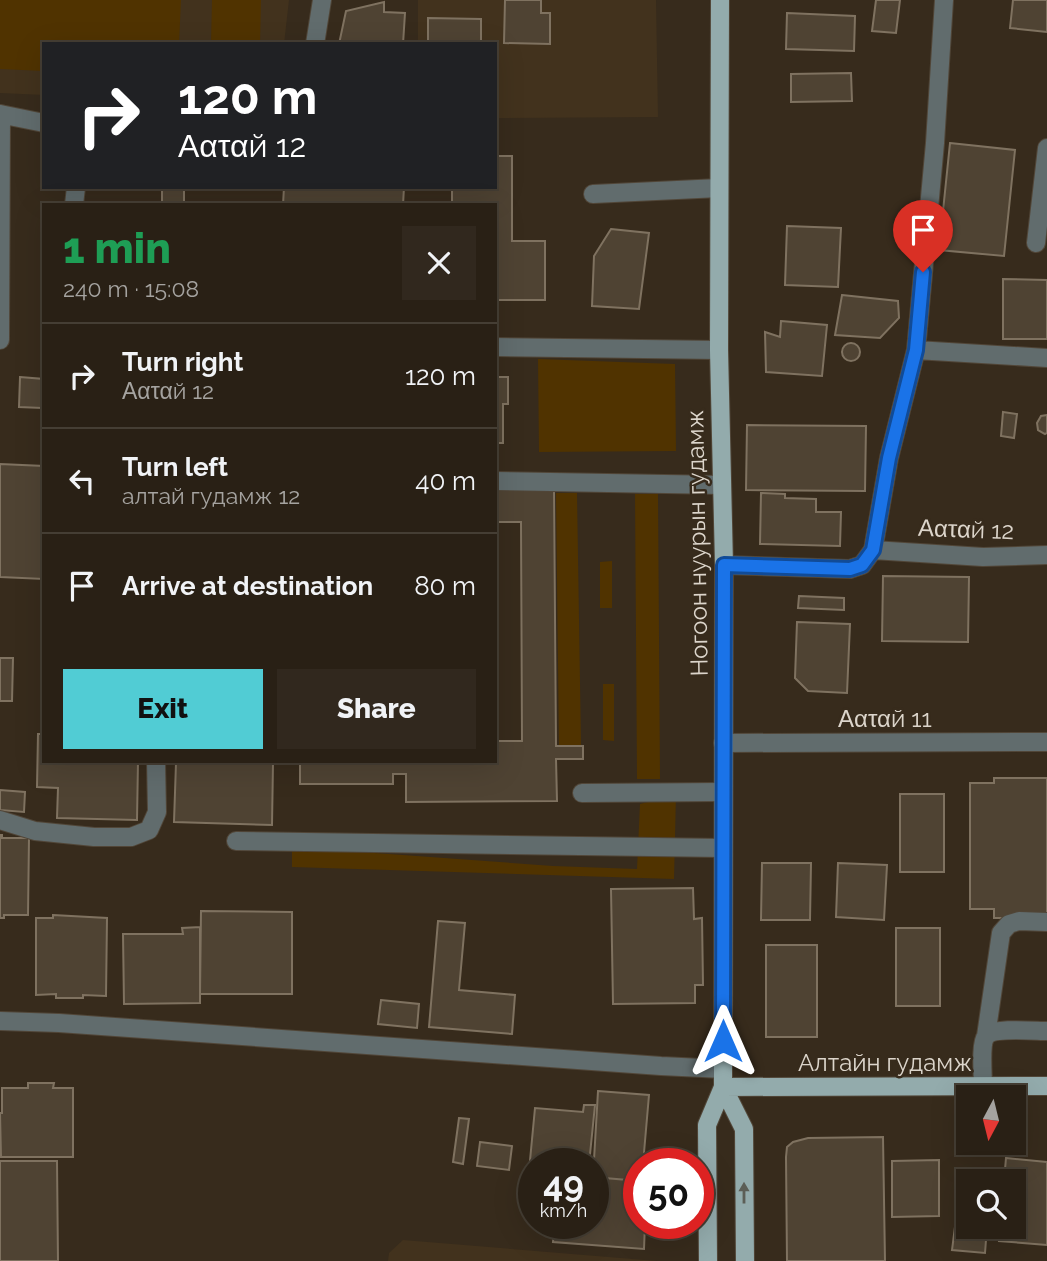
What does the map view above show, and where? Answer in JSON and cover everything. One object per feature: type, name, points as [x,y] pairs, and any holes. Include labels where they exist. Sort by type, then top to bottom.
[{"type":"main road","name":"Ногоон нуурын гудамж","points":[[708,1261],[707,1125],[723,1078],[724,565],[719,349],[720,0]]},
{"type":"main road","name":"Ногоон нуурын гудамж","points":[[723,1078],[744,1129],[745,1261]]},
{"type":"main road","name":"Алтайн гудамж","points":[[723,1078],[956,1086]]},
{"type":"main road","name":"Алтайн гудамж","points":[[1026,1087],[1047,1087]]},
{"type":"street","points":[[315,42],[323,0]]},
{"type":"street","points":[[724,565],[850,569],[862,565],[873,550],[889,458],[916,350],[935,143],[944,0]]},
{"type":"street","points":[[0,340],[0,114],[42,123]]},
{"type":"street","points":[[1035,243],[1047,148]]},
{"type":"street","points":[[593,194],[719,188]]},
{"type":"street","points":[[497,346],[719,349]]},
{"type":"street","points":[[916,350],[1047,358]]},
{"type":"street","points":[[497,481],[722,485]]},
{"type":"street","name":"Ααταй 12","points":[[873,550],[971,556],[1047,555]]},
{"type":"street","name":"Ααταй 11","points":[[723,743],[1047,742]]},
{"type":"street","points":[[0,820],[35,831],[94,837],[131,837],[149,830],[157,812],[156,763]]},
{"type":"street","points":[[582,793],[723,792]]},
{"type":"street","points":[[236,841],[723,848]]},
{"type":"street","points":[[983,1085],[983,1046],[1001,933],[1009,924],[1019,921],[1047,922]]},
{"type":"street","points":[[0,1021],[661,1066],[723,1078]]},
{"type":"street","points":[[986,1037],[995,1031],[1047,1031]]},
{"type":"shaded area","points":[[0,0],[289,0],[284,42],[42,42],[42,95],[0,93]]},
{"type":"shaded area","points":[[0,0],[181,0],[179,42],[42,42],[42,71],[0,69]]},
{"type":"shaded area","points":[[212,0],[261,0],[260,42],[211,42]]},
{"type":"shaded area","points":[[418,0],[656,0],[658,117],[497,118],[497,42],[418,42]]},
{"type":"shaded area","points":[[538,359],[675,364],[676,451],[539,452]]},
{"type":"shaded area","points":[[556,493],[577,493],[581,745],[559,746]]},
{"type":"shaded area","points":[[635,494],[658,494],[660,779],[637,779]]},
{"type":"shaded area","points":[[612,561],[612,608],[600,608],[600,562]]},
{"type":"shaded area","points":[[603,684],[614,684],[614,741],[603,740]]},
{"type":"shaded area","points":[[676,795],[674,879],[292,867],[292,847],[553,866],[637,869],[640,804]]},
{"type":"shaded area","points":[[403,1240],[657,1261],[388,1261],[389,1253]]},
{"type":"building","points":[[505,0],[541,0],[541,13],[550,13],[550,44],[504,43]]},
{"type":"building","points":[[876,0],[900,0],[896,33],[872,31]]},
{"type":"building","points":[[1013,0],[1047,0],[1047,32],[1010,28]]},
{"type":"building","points":[[384,2],[384,12],[405,13],[403,42],[339,42],[346,11]]},
{"type":"building","points":[[787,13],[855,16],[854,51],[786,49]]},
{"type":"building","points":[[428,18],[481,19],[481,41],[428,42]]},
{"type":"building","points":[[851,73],[852,101],[791,102],[791,74]]},
{"type":"building","points":[[950,143],[1015,150],[1004,256],[939,250]]},
{"type":"building","points":[[497,156],[512,156],[512,241],[545,241],[545,300],[497,300],[497,203],[452,203],[452,189],[497,189]]},
{"type":"building","points":[[162,189],[184,189],[184,203],[162,203]]},
{"type":"building","points":[[284,189],[404,189],[403,203],[283,203]]},
{"type":"building","points":[[787,226],[841,228],[838,287],[785,285]]},
{"type":"building","points":[[611,229],[649,233],[639,309],[592,306],[594,256]]},
{"type":"building","points":[[1003,279],[1047,280],[1047,339],[1003,339]]},
{"type":"building","points":[[842,295],[898,301],[899,318],[880,338],[835,335]]},
{"type":"building","points":[[781,321],[827,325],[822,376],[766,372],[765,332],[780,337]]},
{"type":"building","points":[[851,343],[857,346],[860,352],[857,358],[851,361],[845,358],[842,352],[845,346]]},
{"type":"building","points":[[20,377],[42,379],[42,408],[19,407]]},
{"type":"building","points":[[497,377],[508,377],[508,404],[503,404],[503,443],[497,443]]},
{"type":"building","points":[[1003,412],[1017,414],[1014,438],[1001,436]]},
{"type":"building","points":[[1047,415],[1045,434],[1038,430],[1037,423],[1041,416]]},
{"type":"building","points":[[747,425],[866,426],[865,491],[746,490]]},
{"type":"building","points":[[0,464],[42,466],[42,579],[0,577]]},
{"type":"building","points":[[497,487],[554,487],[556,746],[583,746],[583,759],[556,759],[557,801],[406,802],[406,774],[393,774],[393,784],[300,784],[300,763],[497,763],[497,741],[522,741],[521,522],[497,522]]},
{"type":"building","points":[[761,493],[785,494],[785,498],[816,499],[816,512],[841,512],[840,546],[760,544]]},
{"type":"building","points":[[883,576],[969,577],[968,642],[882,641]]},
{"type":"building","points":[[799,596],[844,598],[844,610],[798,608]]},
{"type":"building","points":[[797,622],[850,624],[847,693],[808,691],[795,678]]},
{"type":"building","points":[[0,658],[13,658],[12,701],[0,701]]},
{"type":"building","points":[[38,734],[42,734],[42,763],[138,763],[137,820],[57,818],[58,788],[37,787]]},
{"type":"building","points":[[176,763],[273,763],[272,825],[174,822]]},
{"type":"building","points":[[994,778],[1047,778],[1047,918],[994,918],[994,909],[970,909],[970,783],[994,783]]},
{"type":"building","points":[[0,790],[25,792],[24,812],[0,810]]},
{"type":"building","points":[[900,794],[944,794],[944,872],[900,872]]},
{"type":"building","points":[[0,835],[2,838],[29,838],[28,915],[4,915],[4,918],[0,918]]},
{"type":"building","points":[[762,863],[811,863],[810,920],[761,920]]},
{"type":"building","points":[[838,863],[887,865],[884,920],[836,917]]},
{"type":"building","points":[[693,888],[694,919],[702,918],[703,985],[695,985],[695,1003],[613,1004],[611,889]]},
{"type":"building","points":[[201,911],[292,912],[292,994],[200,994]]},
{"type":"building","points":[[53,915],[107,918],[106,996],[56,998],[56,994],[36,995],[36,918],[53,918]]},
{"type":"building","points":[[438,921],[465,923],[459,990],[515,995],[512,1034],[429,1027]]},
{"type":"building","points":[[200,927],[200,1003],[124,1004],[123,934],[183,934],[182,928]]},
{"type":"building","points":[[896,928],[940,928],[940,1006],[896,1006]]},
{"type":"building","points":[[766,945],[817,945],[817,1037],[766,1037]]},
{"type":"building","points":[[381,1000],[419,1004],[417,1028],[378,1024]]},
{"type":"building","points":[[28,1083],[54,1083],[53,1088],[73,1088],[73,1157],[1,1157],[2,1088],[28,1088]]},
{"type":"building","points":[[598,1091],[649,1095],[644,1148],[623,1148],[623,1180],[609,1178],[609,1148],[595,1148]]},
{"type":"building","points":[[584,1105],[595,1105],[591,1148],[531,1148],[535,1108],[583,1112]]},
{"type":"building","points":[[459,1118],[469,1119],[463,1164],[453,1162]]},
{"type":"building","points":[[883,1137],[885,1261],[787,1261],[787,1147],[793,1142],[808,1138]]},
{"type":"building","points":[[480,1142],[512,1146],[509,1170],[477,1166]]},
{"type":"building","points":[[1006,1158],[1047,1162],[1047,1245],[999,1241],[1026,1239],[1026,1169],[1005,1169]]},
{"type":"building","points":[[939,1160],[939,1216],[892,1217],[892,1161]]},
{"type":"building","points":[[0,1161],[57,1161],[58,1261],[0,1261]]},
{"type":"building","points":[[609,1178],[623,1180],[623,1239],[644,1239],[644,1249],[553,1242],[553,1239],[609,1239]]},
{"type":"building","points":[[956,1219],[956,1239],[986,1239],[985,1253],[952,1250]]},
{"type":"route","points":[[723,1041],[724,565],[850,569],[862,565],[873,550],[889,458],[916,350],[923,272]]}]
